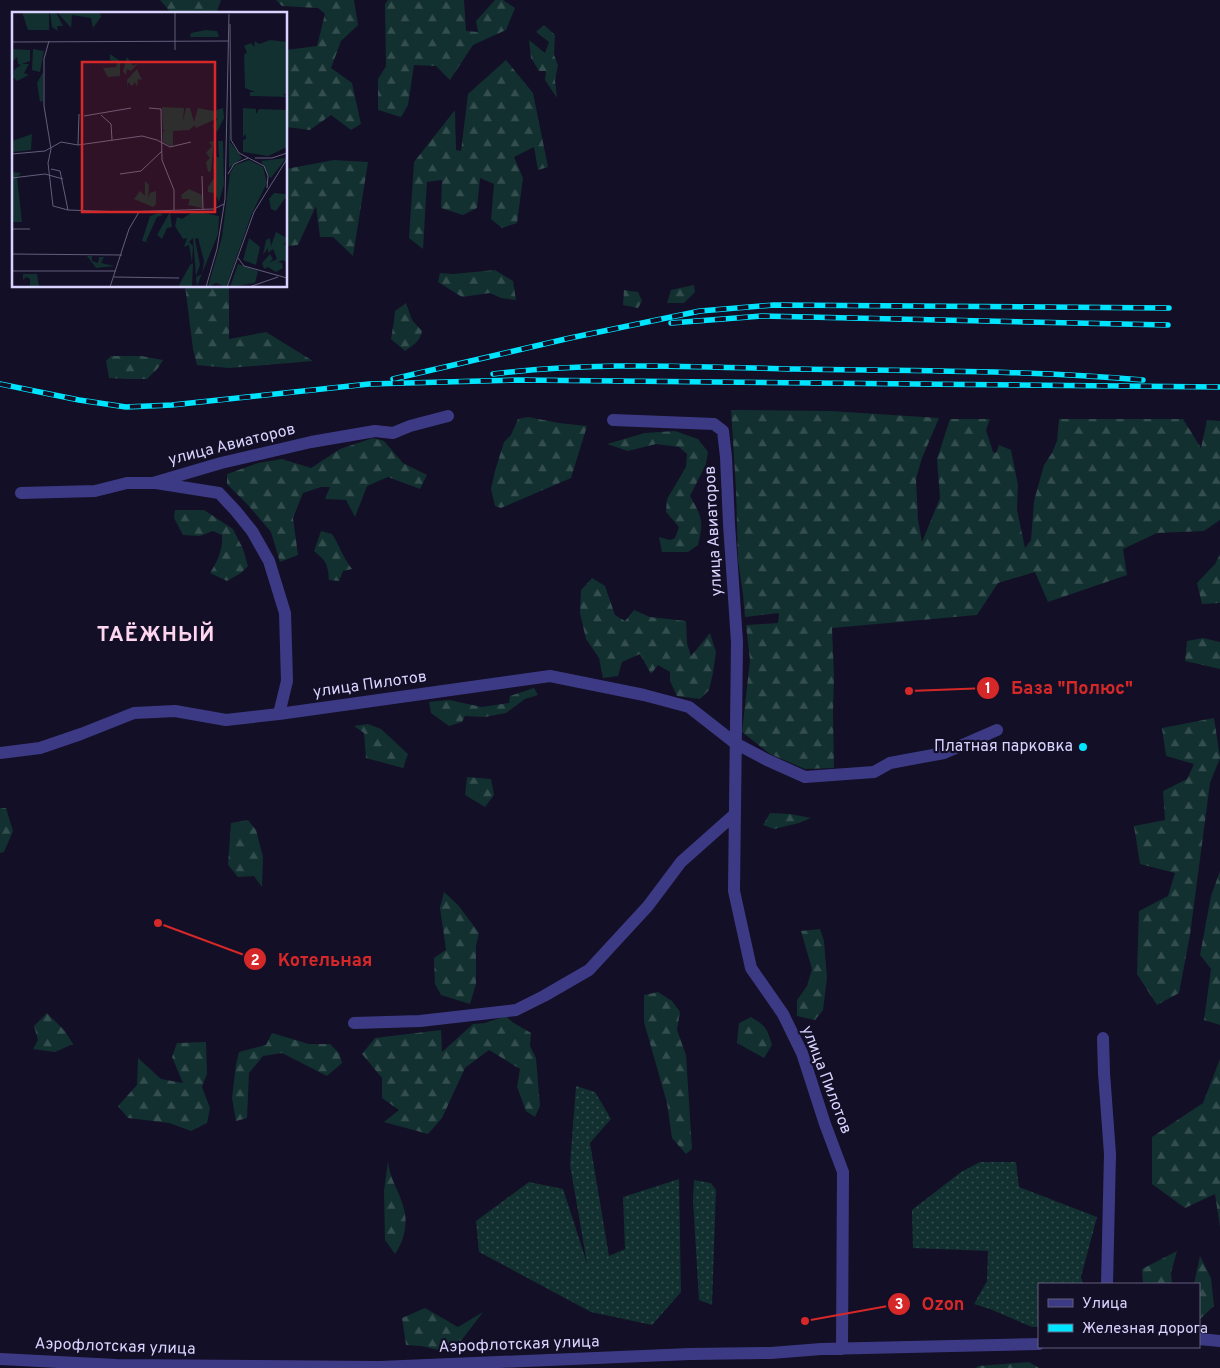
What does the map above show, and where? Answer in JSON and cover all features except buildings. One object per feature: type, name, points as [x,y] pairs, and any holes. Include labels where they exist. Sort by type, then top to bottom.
[{"type":"street","name":"улица Авиаторов","points":[[21,493],[95,490],[127,483],[153,483],[221,463],[311,442],[376,431],[393,433],[410,426],[448,416]]},
{"type":"street","name":"улица Авиаторов","points":[[613,420],[714,424],[723,431],[737,642],[735,743]]},
{"type":"street","points":[[153,483],[219,493],[252,531],[268,561],[285,613],[287,681],[279,714]]},
{"type":"street","name":"улица Пилотов","points":[[0,753],[40,748],[81,734],[134,712],[174,711],[226,720],[550,676],[689,707],[735,743],[805,778],[874,772],[890,764],[944,753],[997,730]]},
{"type":"street","name":"улица Пилотов","points":[[735,743],[734,891],[751,968],[783,1014],[802,1053],[825,1124],[844,1172],[842,1349]]},
{"type":"street","points":[[354,1023],[420,1021],[516,1010],[544,996],[589,970],[648,906],[681,862],[735,814]]},
{"type":"street","points":[[1103,1038],[1110,1154],[1107,1283]]},
{"type":"street","points":[[1202,1339],[1220,1339]]},
{"type":"street","name":"Аэрофлотская улица","points":[[0,1359],[116,1365],[380,1367],[524,1364],[821,1349],[1038,1344]]},
{"type":"green space","points":[[160,0],[221,0],[217,12],[170,12]]},
{"type":"green space","points":[[276,0],[354,0],[358,25],[341,41],[331,68],[352,83],[361,124],[351,130],[331,115],[310,130],[288,127],[288,50],[317,46],[325,14],[318,8],[282,6]]},
{"type":"green space","points":[[388,0],[464,0],[466,31],[478,32],[476,21],[495,0],[503,0],[515,8],[506,30],[473,45],[450,80],[436,66],[414,65],[408,105],[401,117],[378,110],[378,79],[386,66],[385,4]]},
{"type":"green space","points":[[544,25],[555,35],[554,55],[558,65],[555,80],[557,98],[545,80],[546,71],[539,71],[531,58],[529,40],[545,53],[549,42],[536,32]]},
{"type":"green space","points":[[506,60],[533,93],[548,167],[538,170],[534,147],[514,157],[523,178],[517,223],[502,228],[491,219],[494,184],[480,178],[477,208],[463,215],[441,208],[442,180],[427,182],[423,249],[409,238],[414,162],[455,110],[456,150],[461,151],[468,94]]},
{"type":"green space","points":[[334,160],[368,162],[353,256],[333,237],[320,237],[316,206],[298,245],[288,246],[288,169]]},
{"type":"green space","points":[[495,270],[513,281],[516,300],[501,298],[490,293],[462,297],[438,282],[440,273],[453,274]]},
{"type":"green space","points":[[694,285],[695,292],[684,303],[667,303],[671,290]]},
{"type":"green space","points":[[185,288],[229,288],[229,339],[266,332],[313,361],[229,368],[197,365],[193,349]]},
{"type":"green space","points":[[624,290],[638,292],[642,301],[638,308],[623,305]]},
{"type":"green space","points":[[406,303],[412,320],[422,331],[418,341],[405,351],[391,339],[395,311]]},
{"type":"green space","points":[[111,356],[141,356],[163,360],[147,379],[109,378],[106,361]]},
{"type":"green space","points":[[731,410],[831,411],[939,418],[922,458],[916,479],[918,520],[922,542],[940,498],[937,459],[950,419],[990,419],[986,430],[993,452],[996,453],[999,445],[1011,450],[1018,485],[1017,510],[1025,548],[1031,540],[1034,501],[1044,465],[1057,441],[1059,419],[1183,419],[1201,448],[1207,420],[1220,421],[1220,520],[1204,531],[1157,533],[1123,549],[1127,575],[1048,602],[1035,572],[998,583],[977,615],[832,628],[834,768],[805,769],[770,754],[742,732],[750,660],[746,625],[778,623],[779,613],[745,617],[738,560]]},
{"type":"green space","points":[[528,417],[587,426],[571,478],[501,508],[495,506],[491,489],[504,442],[511,435],[518,419]]},
{"type":"green space","points":[[675,431],[698,439],[708,452],[706,464],[690,496],[701,519],[701,530],[698,545],[688,552],[662,552],[659,537],[670,540],[675,538],[679,527],[666,512],[667,499],[686,467],[687,454],[679,447],[656,444],[628,451],[607,444],[645,433]]},
{"type":"green space","points":[[373,438],[384,441],[403,463],[427,475],[420,489],[388,477],[367,486],[355,517],[346,500],[325,499],[330,487],[321,487],[303,493],[293,518],[298,555],[280,562],[271,532],[227,484],[227,474],[258,463],[282,459],[311,468],[340,449]]},
{"type":"green space","points":[[175,510],[204,510],[233,529],[243,549],[248,566],[241,573],[227,581],[210,573],[219,555],[222,535],[213,531],[200,536],[183,535],[174,518]]},
{"type":"green space","points":[[321,531],[332,534],[352,569],[343,571],[339,581],[329,580],[326,563],[314,551]]},
{"type":"green space","points":[[1220,554],[1220,603],[1202,604],[1197,583],[1215,564]]},
{"type":"green space","points":[[592,578],[605,586],[615,615],[625,621],[634,610],[650,617],[686,621],[687,643],[691,656],[710,633],[716,652],[713,673],[709,690],[700,699],[677,696],[670,681],[670,672],[658,665],[651,674],[640,654],[622,662],[618,676],[603,678],[599,658],[586,639],[580,613],[581,590]]},
{"type":"green space","points":[[1203,638],[1220,642],[1220,669],[1185,661],[1187,641]]},
{"type":"green space","points":[[534,688],[538,695],[525,699],[506,713],[485,717],[465,716],[462,722],[449,726],[431,713],[429,702],[449,700],[482,707],[509,703],[510,696]]},
{"type":"green space","points":[[1214,718],[1220,758],[1210,783],[1190,935],[1179,993],[1157,1005],[1137,974],[1139,911],[1168,896],[1175,873],[1140,864],[1134,826],[1165,820],[1163,791],[1187,779],[1194,764],[1166,756],[1162,728]]},
{"type":"green space","points":[[368,724],[381,729],[408,754],[403,768],[366,758],[364,733],[354,726]]},
{"type":"green space","points":[[467,777],[491,779],[494,795],[485,807],[465,795]]},
{"type":"green space","points":[[0,808],[6,808],[13,831],[4,852],[0,853]]},
{"type":"green space","points":[[770,813],[811,818],[774,829],[763,825]]},
{"type":"green space","points":[[248,820],[256,830],[263,857],[262,887],[254,876],[238,877],[228,865],[231,823]]},
{"type":"green space","points":[[1220,871],[1220,1025],[1204,1020],[1211,969],[1200,955],[1211,896]]},
{"type":"green space","points":[[444,892],[458,905],[479,933],[476,946],[476,984],[470,1004],[441,995],[435,984],[434,958],[446,950],[440,908]]},
{"type":"green space","points":[[820,929],[824,941],[827,978],[823,1010],[815,1020],[797,1016],[797,1000],[807,986],[812,969],[801,931]]},
{"type":"green space","points":[[658,992],[672,1001],[680,1012],[677,1030],[686,1055],[692,1149],[686,1154],[672,1138],[667,1103],[644,1022],[644,995]]},
{"type":"green space","points":[[47,1013],[65,1031],[73,1044],[55,1052],[33,1049],[38,1040],[34,1026]]},
{"type":"green space","points":[[506,1016],[512,1022],[531,1033],[530,1046],[536,1058],[540,1106],[535,1117],[526,1111],[517,1087],[520,1069],[489,1050],[465,1068],[442,1118],[428,1134],[384,1122],[399,1110],[382,1098],[382,1078],[362,1054],[375,1038],[441,1030],[442,1052],[473,1024],[485,1023]]},
{"type":"green space","points":[[751,1017],[765,1028],[772,1045],[764,1058],[737,1043],[739,1023]]},
{"type":"green space","points":[[272,1033],[309,1044],[330,1044],[339,1053],[342,1063],[327,1076],[282,1053],[263,1056],[249,1073],[247,1118],[236,1121],[232,1098],[239,1052],[266,1045]]},
{"type":"green space","points":[[206,1042],[207,1074],[202,1087],[210,1108],[207,1123],[191,1131],[169,1123],[128,1118],[118,1106],[137,1085],[138,1058],[161,1079],[183,1083],[172,1057],[177,1043]]},
{"type":"green space","points":[[1220,1059],[1220,1227],[1215,1194],[1185,1208],[1152,1184],[1152,1137],[1203,1103]]},
{"type":"green space","points":[[576,1086],[595,1092],[611,1119],[590,1143],[609,1256],[625,1249],[623,1197],[679,1179],[681,1292],[652,1325],[591,1312],[479,1252],[476,1221],[529,1182],[563,1189],[587,1263],[570,1165]]},
{"type":"green space","points":[[388,1161],[390,1173],[402,1203],[406,1221],[401,1244],[395,1254],[385,1240],[384,1191]]},
{"type":"green space","points":[[980,1162],[1016,1162],[1019,1187],[1097,1217],[1081,1277],[1083,1283],[1038,1283],[1038,1327],[1032,1327],[974,1304],[987,1281],[988,1251],[913,1248],[912,1210],[961,1172]]},
{"type":"green space","points":[[694,1180],[711,1183],[716,1190],[712,1305],[699,1300],[693,1200]]},
{"type":"green space","points":[[1177,1251],[1171,1273],[1172,1283],[1143,1283],[1142,1269]]},
{"type":"green space","points":[[1200,1256],[1211,1278],[1214,1306],[1200,1319],[1200,1283],[1194,1283]]},
{"type":"green space","points":[[425,1308],[458,1327],[483,1312],[461,1341],[439,1350],[406,1345],[402,1318]]},
{"type":"green space","points":[[1029,1362],[1039,1368],[976,1368],[978,1366]]},
{"type":"railway","points":[[393,379],[570,338],[700,311],[774,305],[1169,308]]},
{"type":"railway","points":[[671,323],[762,316],[1168,325]]},
{"type":"railway","points":[[493,374],[568,367],[644,366],[1012,373],[1143,380]]},
{"type":"railway","points":[[0,384],[79,400],[126,407],[172,405],[369,384],[518,380],[1220,387]]},
{"type":"place","name":"База \"Полюс\"","points":[[909,691]]},
{"type":"place","name":"Платная парковка","points":[[1083,747]]},
{"type":"place","name":"Котельная","points":[[158,923]]},
{"type":"place","name":"Ozon","points":[[805,1321]]},
{"type":"district","name":"ТАЁЖНЫЙ","points":[[156,635]]}]
